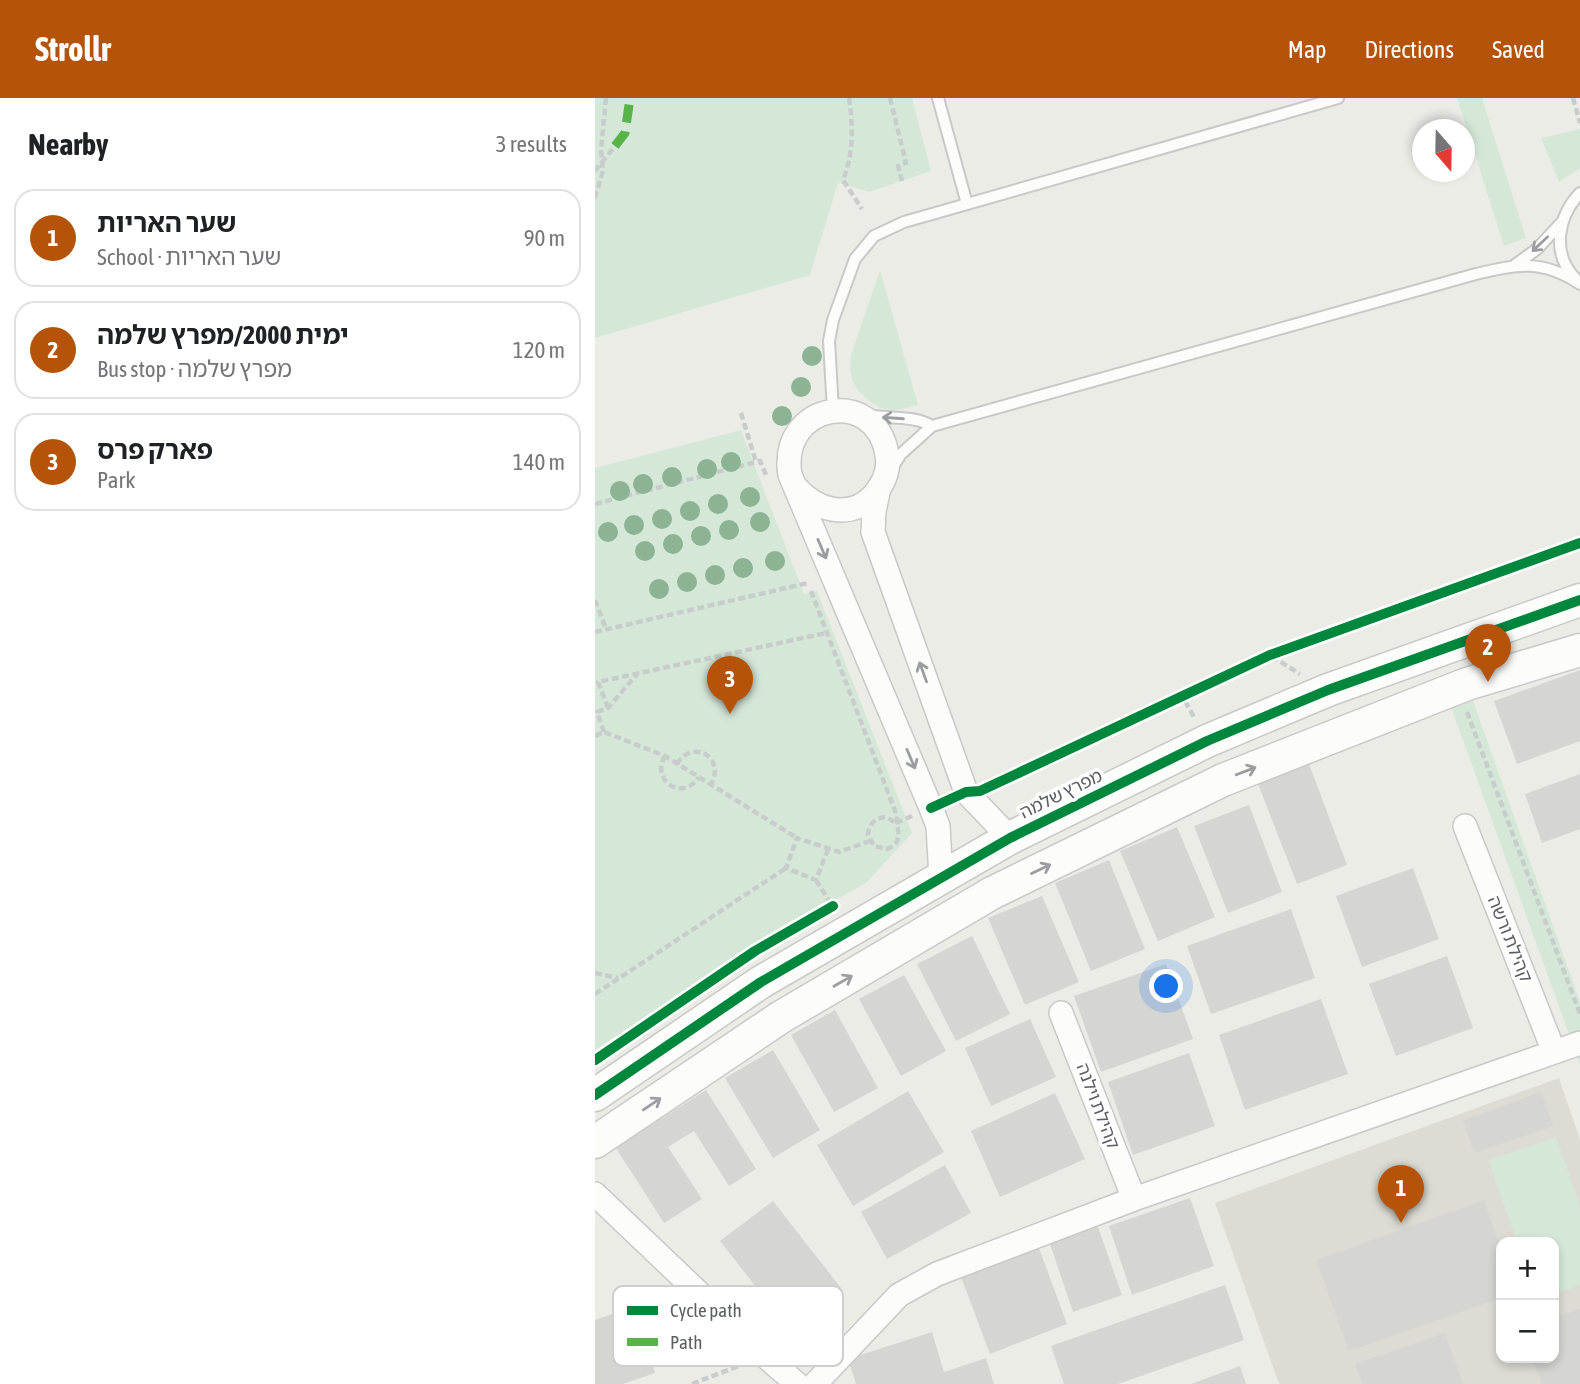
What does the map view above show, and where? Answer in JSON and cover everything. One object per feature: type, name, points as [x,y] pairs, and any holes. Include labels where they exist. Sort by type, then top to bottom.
[{"type":"street","points":[[941,877],[938,826],[790,475],[789,450],[793,438],[810,419],[843,412],[867,420],[882,438],[888,460],[874,511],[873,532],[966,792],[1010,838]]},
{"type":"street","points":[[795,486],[804,497],[816,505],[829,510],[844,510],[858,507],[870,499],[883,482]]},
{"type":"street","name":"מפרץ שלמה","points":[[595,1096],[761,982],[840,918],[941,877],[1010,838],[1207,741],[1328,690],[1580,600]]},
{"type":"street","points":[[595,1142],[781,1017],[992,893],[1223,780],[1458,688],[1580,650]]},
{"type":"street","name":"קהילת ורשה","points":[[1465,827],[1554,1052]]},
{"type":"street","name":"קהילת וילנה","points":[[1061,1013],[1134,1199]]},
{"type":"street","points":[[843,1354],[899,1295],[937,1274],[1134,1199],[1580,1043]]},
{"type":"street","points":[[595,1194],[692,1286]]},
{"type":"street","points":[[776,1366],[797,1384]]},
{"type":"street","points":[[815,1384],[832,1366]]},
{"type":"lane","points":[[937,98],[967,204]]},
{"type":"lane","points":[[932,426],[919,419],[843,412],[829,341],[855,259],[874,236],[904,222],[1338,98]]},
{"type":"lane","points":[[1580,193],[1570,204],[1562,222],[1559,240],[1563,259],[1580,284]]},
{"type":"lane","points":[[883,482],[901,454],[932,426],[1515,264],[1538,248],[1562,222]]},
{"type":"lane","points":[[1515,264],[1555,269],[1580,284]]},
{"type":"path","points":[[595,198],[602,179],[601,150],[606,98]]},
{"type":"path","points":[[849,98],[853,129],[843,180],[862,209]]},
{"type":"path","points":[[890,98],[906,163],[898,166],[902,181]]},
{"type":"path","points":[[1573,98],[1580,123]]},
{"type":"path","points":[[595,171],[615,146]]},
{"type":"path","points":[[741,414],[756,462]]},
{"type":"path","points":[[595,504],[761,461],[770,485]]},
{"type":"path","points":[[803,571],[897,816],[900,836],[892,846],[880,849],[870,841],[868,829],[875,819],[886,817],[896,823]]},
{"type":"path","points":[[595,632],[605,627],[808,583]]},
{"type":"path","points":[[595,600],[605,627]]},
{"type":"path","points":[[595,625],[605,627]]},
{"type":"path","points":[[608,708],[598,682],[826,633]]},
{"type":"path","points":[[966,792],[980,791],[1283,650]]},
{"type":"path","points":[[1270,655],[1328,690]]},
{"type":"path","points":[[604,732],[597,712],[608,708],[639,673]]},
{"type":"path","points":[[1458,688],[1580,1014]]},
{"type":"path","points":[[595,736],[604,732],[665,756],[797,838],[839,852],[870,841]]},
{"type":"path","points":[[677,764],[687,754],[706,754],[715,765],[716,772],[711,785]]},
{"type":"path","points":[[665,756],[661,776],[670,786],[676,789],[690,787],[699,777]]},
{"type":"path","points":[[595,994],[786,868],[797,838]]},
{"type":"path","points":[[816,880],[828,849]]},
{"type":"path","points":[[786,868],[816,880],[840,918]]},
{"type":"path","points":[[822,912],[840,918]]},
{"type":"path","points":[[595,973],[618,978]]},
{"type":"path","points":[[692,1384],[739,1366]]},
{"type":"shaded area","points":[[1559,1078],[1580,1140],[1580,1384],[1279,1384],[1215,1203]]},
{"type":"green space","points":[[595,98],[912,98],[931,171],[869,192],[838,183],[810,275],[595,338]]},
{"type":"green space","points":[[1457,98],[1482,98],[1526,238],[1504,246],[1475,155],[1475,119],[1464,119]]},
{"type":"green space","points":[[1580,129],[1580,168],[1559,182],[1541,138]]},
{"type":"green space","points":[[880,270],[918,405],[897,410],[884,409],[861,394],[853,382],[850,368],[852,352]]},
{"type":"green space","points":[[741,430],[804,594],[817,591],[912,833],[866,883],[752,946],[595,1050],[595,468]]},
{"type":"green space","points":[[1467,684],[1580,1002],[1580,1065],[1446,693]]},
{"type":"green space","points":[[1556,1137],[1580,1207],[1580,1285],[1559,1292],[1559,1237],[1515,1237],[1489,1161]]},
{"type":"building","points":[[1580,670],[1580,741],[1517,764],[1494,701]]},
{"type":"building","points":[[1309,764],[1347,865],[1297,884],[1258,784]]},
{"type":"building","points":[[1580,774],[1580,829],[1542,843],[1525,794]]},
{"type":"building","points":[[1249,805],[1282,892],[1228,913],[1194,826]]},
{"type":"building","points":[[1177,827],[1215,917],[1158,941],[1120,851]]},
{"type":"building","points":[[1109,860],[1145,949],[1091,971],[1055,883]]},
{"type":"building","points":[[1413,868],[1439,939],[1362,967],[1336,896]]},
{"type":"building","points":[[1042,896],[1079,982],[1025,1005],[988,918]]},
{"type":"building","points":[[1291,909],[1315,978],[1211,1014],[1187,946]]},
{"type":"building","points":[[972,936],[1010,1014],[956,1041],[917,964]]},
{"type":"building","points":[[1447,956],[1473,1028],[1396,1056],[1369,984]]},
{"type":"building","points":[[1166,964],[1193,1039],[1101,1072],[1074,996]]},
{"type":"building","points":[[904,975],[946,1051],[901,1076],[859,999]]},
{"type":"building","points":[[1321,999],[1348,1074],[1245,1110],[1219,1035]]},
{"type":"building","points":[[835,1010],[878,1088],[834,1112],[791,1035]]},
{"type":"building","points":[[1030,1019],[1056,1077],[991,1106],[965,1048]]},
{"type":"building","points":[[773,1050],[820,1130],[773,1158],[725,1078]]},
{"type":"building","points":[[1189,1053],[1215,1126],[1133,1155],[1108,1082]]},
{"type":"building","points":[[706,1090],[756,1169],[729,1186],[694,1131],[668,1147],[702,1199],[664,1223],[616,1148]]},
{"type":"building","points":[[908,1091],[944,1152],[853,1206],[817,1145]]},
{"type":"building","points":[[1541,1092],[1553,1126],[1474,1153],[1463,1120]]},
{"type":"building","points":[[1055,1093],[1085,1159],[1000,1197],[971,1131]]},
{"type":"building","points":[[945,1165],[971,1213],[887,1259],[861,1212]]},
{"type":"building","points":[[1190,1198],[1214,1266],[1132,1295],[1109,1226]]},
{"type":"building","points":[[1484,1200],[1497,1237],[1496,1300],[1349,1351],[1316,1260]]},
{"type":"building","points":[[773,1201],[839,1286],[755,1286],[720,1241]]},
{"type":"building","points":[[1097,1224],[1122,1295],[1073,1312],[1049,1241]]},
{"type":"building","points":[[1039,1248],[1067,1324],[990,1354],[961,1277]]},
{"type":"building","points":[[1225,1285],[1244,1340],[1118,1384],[1064,1384],[1051,1346]]},
{"type":"building","points":[[1580,1309],[1580,1384],[1542,1384],[1534,1363],[1559,1363],[1559,1316]]},
{"type":"building","points":[[613,1314],[613,1366],[653,1366],[655,1373],[623,1384],[595,1384],[595,1320]]},
{"type":"building","points":[[932,1332],[944,1372],[986,1358],[994,1384],[856,1384],[848,1359]]},
{"type":"building","points":[[1445,1333],[1463,1384],[1362,1384],[1355,1364]]},
{"type":"building","points":[[1240,1366],[1246,1384],[1191,1384]]},
{"type":"marked path","points":[[615,146],[625,133],[630,98]]},
{"type":"cycle path","points":[[931,808],[966,792],[980,791],[1270,655],[1580,543]]},
{"type":"cycle path","points":[[595,1095],[761,982],[1010,838],[1207,741],[1328,690],[1580,600]]},
{"type":"cycle path","points":[[595,1060],[755,951],[833,906]]},
{"type":"place","name":"ימית 2000/מפרץ שלמה","points":[[1488,682]]},
{"type":"place","name":"פארק פרס","points":[[730,714]]},
{"type":"place","name":"שער האריות","points":[[1401,1223]]}]
